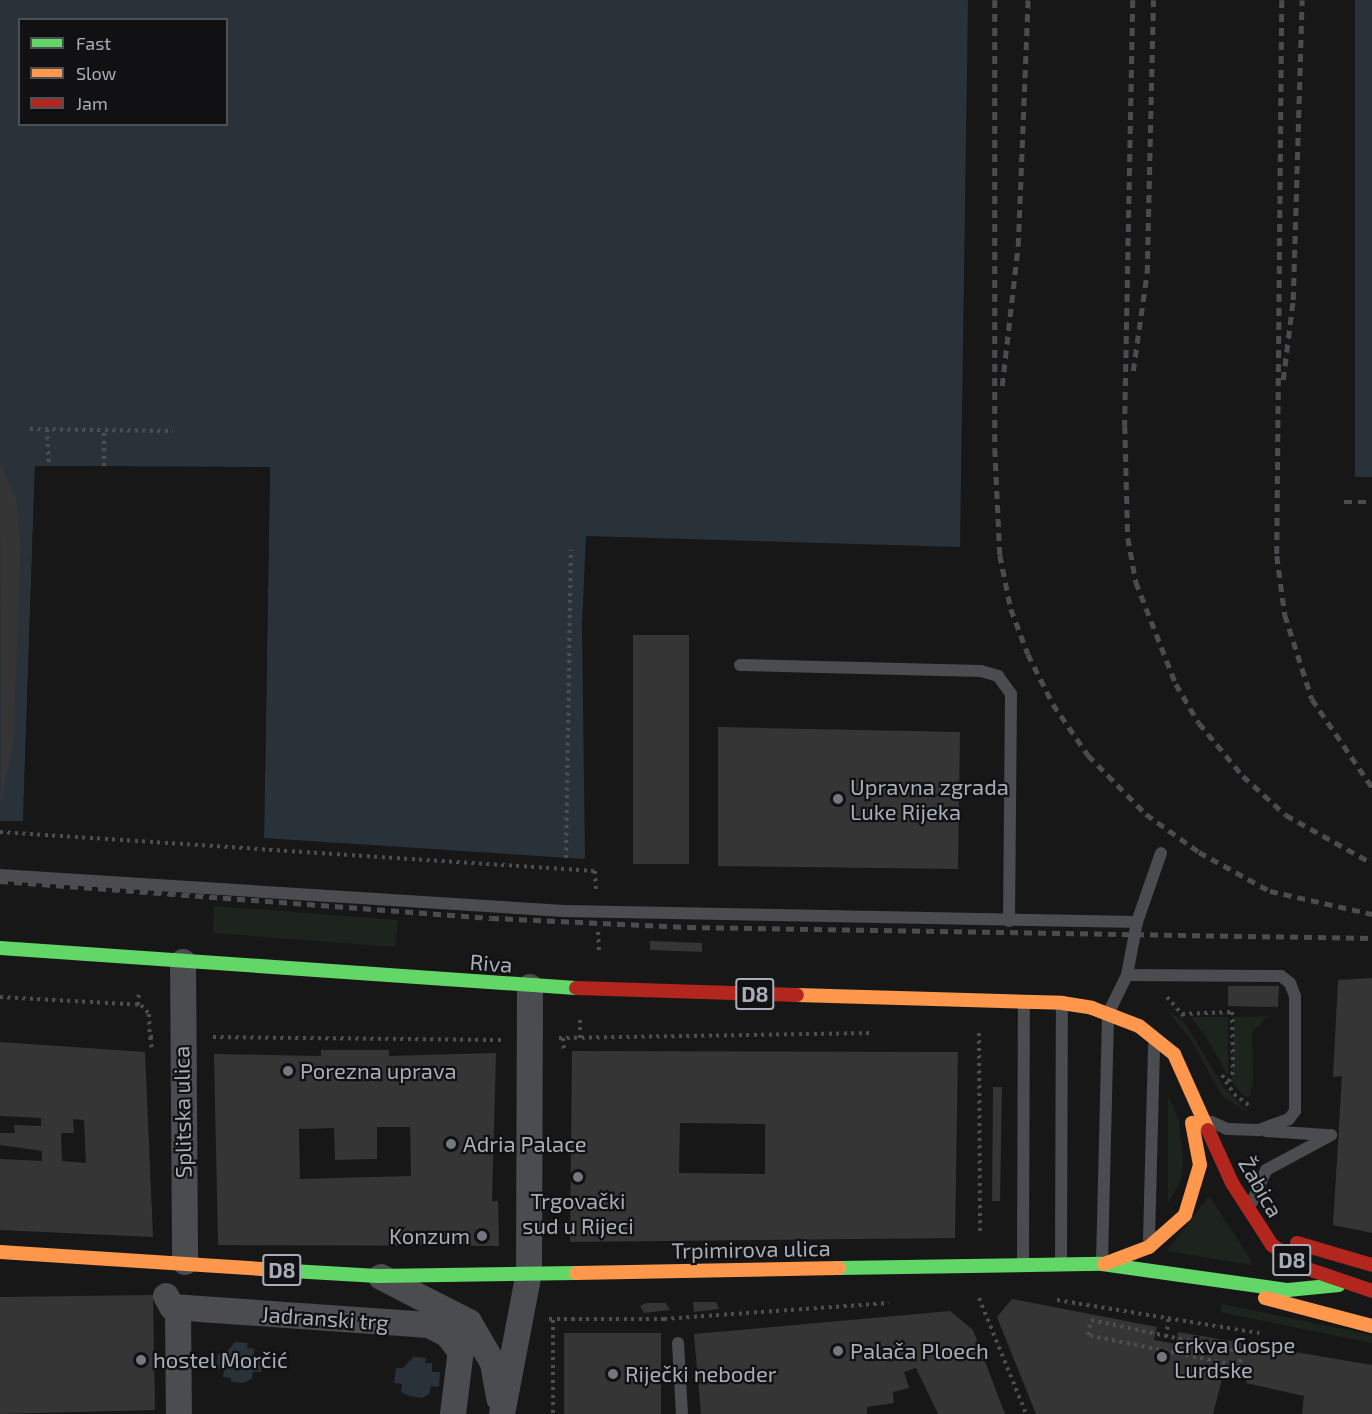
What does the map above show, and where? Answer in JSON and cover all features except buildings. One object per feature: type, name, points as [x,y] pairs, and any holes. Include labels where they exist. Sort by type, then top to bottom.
[{"type":"main road","name":"Riva","points":[[0,948],[530,987],[980,1000]]},
{"type":"main road","name":"Žabica","points":[[980,1000],[1062,1003],[1108,1014],[1155,1036],[1174,1054],[1203,1113],[1232,1183],[1254,1218],[1285,1255],[1344,1285]]},
{"type":"main road","points":[[1102,1264],[1149,1246],[1185,1215],[1193,1200],[1200,1165],[1194,1127],[1155,1036]]},
{"type":"main road","points":[[1254,1218],[1310,1248],[1372,1265]]},
{"type":"main road","name":"D8","points":[[0,1252],[185,1262]]},
{"type":"main road","name":"Jadranski trg","points":[[185,1262],[378,1276],[529,1272]]},
{"type":"main road","points":[[1023,1265],[1102,1264],[1239,1286],[1288,1290],[1344,1285]]},
{"type":"main road","name":"Trpimirova ulica","points":[[529,1272],[1023,1265]]},
{"type":"main road","name":"D8","points":[[1344,1285],[1372,1291]]},
{"type":"main road","points":[[1239,1286],[1309,1313],[1372,1326]]},
{"type":"street","name":"Splitska ulica","points":[[183,962],[185,1262]]},
{"type":"street","points":[[529,1272],[530,987]]},
{"type":"street","name":"Jadranski trg","points":[[501,1414],[529,1272]]},
{"type":"street","name":"Jadranski trg","points":[[378,1276],[460,1316],[476,1329],[497,1376],[501,1414]]},
{"type":"street","name":"Jadranski trg","points":[[179,1414],[172,1302],[429,1325],[462,1343],[453,1414]]},
{"type":"lane","points":[[740,665],[981,671],[998,676],[1011,693],[1009,921]]},
{"type":"lane","points":[[1102,1264],[1108,1014],[1127,975],[1137,922],[1161,853]]},
{"type":"lane","points":[[0,875],[564,911],[1137,922]]},
{"type":"lane","points":[[1127,975],[1286,978],[1295,996],[1296,1106],[1289,1119],[1258,1130]]},
{"type":"lane","points":[[1023,1265],[1024,1001]]},
{"type":"lane","points":[[1061,1264],[1062,1003]]},
{"type":"lane","points":[[1149,1246],[1155,1036]]},
{"type":"lane","points":[[1203,1113],[1227,1129],[1331,1135],[1266,1170],[1252,1200],[1254,1218]]},
{"type":"lane","points":[[678,1343],[682,1414]]},
{"type":"path","points":[[30,429],[173,431]]},
{"type":"path","points":[[47,429],[49,465]]},
{"type":"path","points":[[104,430],[104,466]]},
{"type":"path","points":[[566,858],[571,550]]},
{"type":"path","points":[[0,831],[596,871]]},
{"type":"path","points":[[138,1005],[139,988]]},
{"type":"path","points":[[0,996],[138,1005],[148,1011],[152,1050]]},
{"type":"path","points":[[1182,1014],[1232,1012],[1233,1072],[1228,1085]]},
{"type":"path","points":[[580,1019],[580,1038]]},
{"type":"path","points":[[967,1031],[979,1031],[981,1052],[980,1242]]},
{"type":"path","points":[[564,1052],[561,1038],[885,1033]]},
{"type":"path","points":[[150,1037],[157,1037]]},
{"type":"path","points":[[203,1037],[509,1039]]},
{"type":"path","points":[[974,1292],[982,1300],[1026,1414]]},
{"type":"path","points":[[971,1300],[991,1298]]},
{"type":"path","points":[[1045,1298],[1169,1316],[1270,1335]]},
{"type":"path","points":[[553,1414],[553,1320],[664,1319],[899,1303]]},
{"type":"path","points":[[1166,1337],[1169,1316]]},
{"type":"path","points":[[1091,1320],[1166,1337],[1241,1352],[1240,1366],[1088,1335],[1091,1320]]},
{"type":"shaded area","points":[[0,0],[968,0],[960,547],[586,536],[582,625],[585,859],[264,838],[270,467],[35,466],[23,821],[0,821]]},
{"type":"shaded area","points":[[1355,0],[1372,0],[1372,477],[1355,477]]},
{"type":"shaded area","points":[[214,906],[398,920],[395,947],[213,933]]},
{"type":"shaded area","points":[[1166,1009],[1185,1023],[1224,1088],[1249,1113],[1222,1096],[1190,1038]]},
{"type":"shaded area","points":[[1268,1016],[1252,1033],[1253,1082],[1250,1097],[1244,1096],[1232,1082],[1234,1017]]},
{"type":"shaded area","points":[[1191,1017],[1228,1017],[1228,1076],[1208,1040]]},
{"type":"shaded area","points":[[1168,1094],[1179,1121],[1183,1164],[1181,1180],[1168,1203]]},
{"type":"shaded area","points":[[1209,1196],[1251,1260],[1251,1265],[1167,1251]]},
{"type":"shaded area","points":[[1222,1304],[1372,1335],[1372,1343],[1220,1312]]},
{"type":"shaded area","points":[[235,1342],[248,1343],[247,1348],[254,1349],[254,1357],[262,1358],[261,1372],[253,1372],[252,1379],[243,1383],[231,1382],[231,1378],[223,1377],[224,1370],[216,1369],[218,1354],[225,1354]]},
{"type":"shaded area","points":[[413,1357],[426,1358],[425,1363],[432,1363],[432,1372],[440,1372],[439,1387],[431,1386],[429,1394],[422,1398],[401,1392],[402,1384],[394,1383],[396,1368],[403,1368]]},
{"type":"pier","points":[[35,466],[270,467],[264,838],[267,470],[38,469],[23,821]]},
{"type":"railway","points":[[995,0],[995,449],[1000,555],[1011,609],[1028,654],[1053,704],[1088,755],[1146,814],[1199,852],[1270,891],[1372,914]]},
{"type":"railway","points":[[1002,386],[1018,246],[1028,0]]},
{"type":"railway","points":[[1133,0],[1125,426],[1128,538],[1136,582],[1176,684],[1199,723],[1243,776],[1286,815],[1372,863]]},
{"type":"railway","points":[[1133,371],[1147,273],[1153,0]]},
{"type":"railway","points":[[1282,0],[1277,556],[1285,615],[1312,699],[1372,787]]},
{"type":"railway","points":[[1283,380],[1293,300],[1302,0]]},
{"type":"railway","points":[[1344,502],[1372,502]]},
{"type":"railway","points":[[0,881],[491,918],[688,927],[1372,938]]},
{"type":"traffic: fast","points":[[0,948],[576,988]]},
{"type":"traffic: fast","points":[[839,1268],[1102,1264],[1288,1290],[1339,1285]]},
{"type":"traffic: fast","points":[[292,1271],[378,1276],[576,1273]]},
{"type":"traffic: slow","points":[[797,995],[1062,1003],[1092,1008],[1139,1026],[1174,1054],[1208,1130]]},
{"type":"traffic: slow","points":[[1104,1264],[1149,1247],[1185,1215],[1200,1165],[1192,1123]]},
{"type":"traffic: slow","points":[[0,1252],[292,1271]]},
{"type":"traffic: slow","points":[[576,1273],[839,1268]]},
{"type":"traffic: slow","points":[[1265,1298],[1372,1326]]},
{"type":"traffic: jam","points":[[576,988],[797,995]]},
{"type":"traffic: jam","points":[[1208,1130],[1232,1183],[1272,1245],[1305,1268],[1372,1291]]},
{"type":"traffic: jam","points":[[1297,1243],[1372,1265]]},
{"type":"place","name":"Upravna zgrada Luke Rijeka","points":[[838,799]]},
{"type":"place","name":"Porezna uprava","points":[[288,1071]]},
{"type":"place","name":"Adria Palace","points":[[451,1144]]},
{"type":"place","name":"Trgovački sud u Rijeci","points":[[578,1177]]},
{"type":"place","name":"Konzum","points":[[482,1236]]},
{"type":"place","name":"Palača Ploech","points":[[838,1351]]},
{"type":"place","name":"crkva Gospe Lurdske","points":[[1162,1357]]},
{"type":"place","name":"hostel Morčić","points":[[141,1360]]},
{"type":"place","name":"Riječki neboder","points":[[613,1374]]}]
